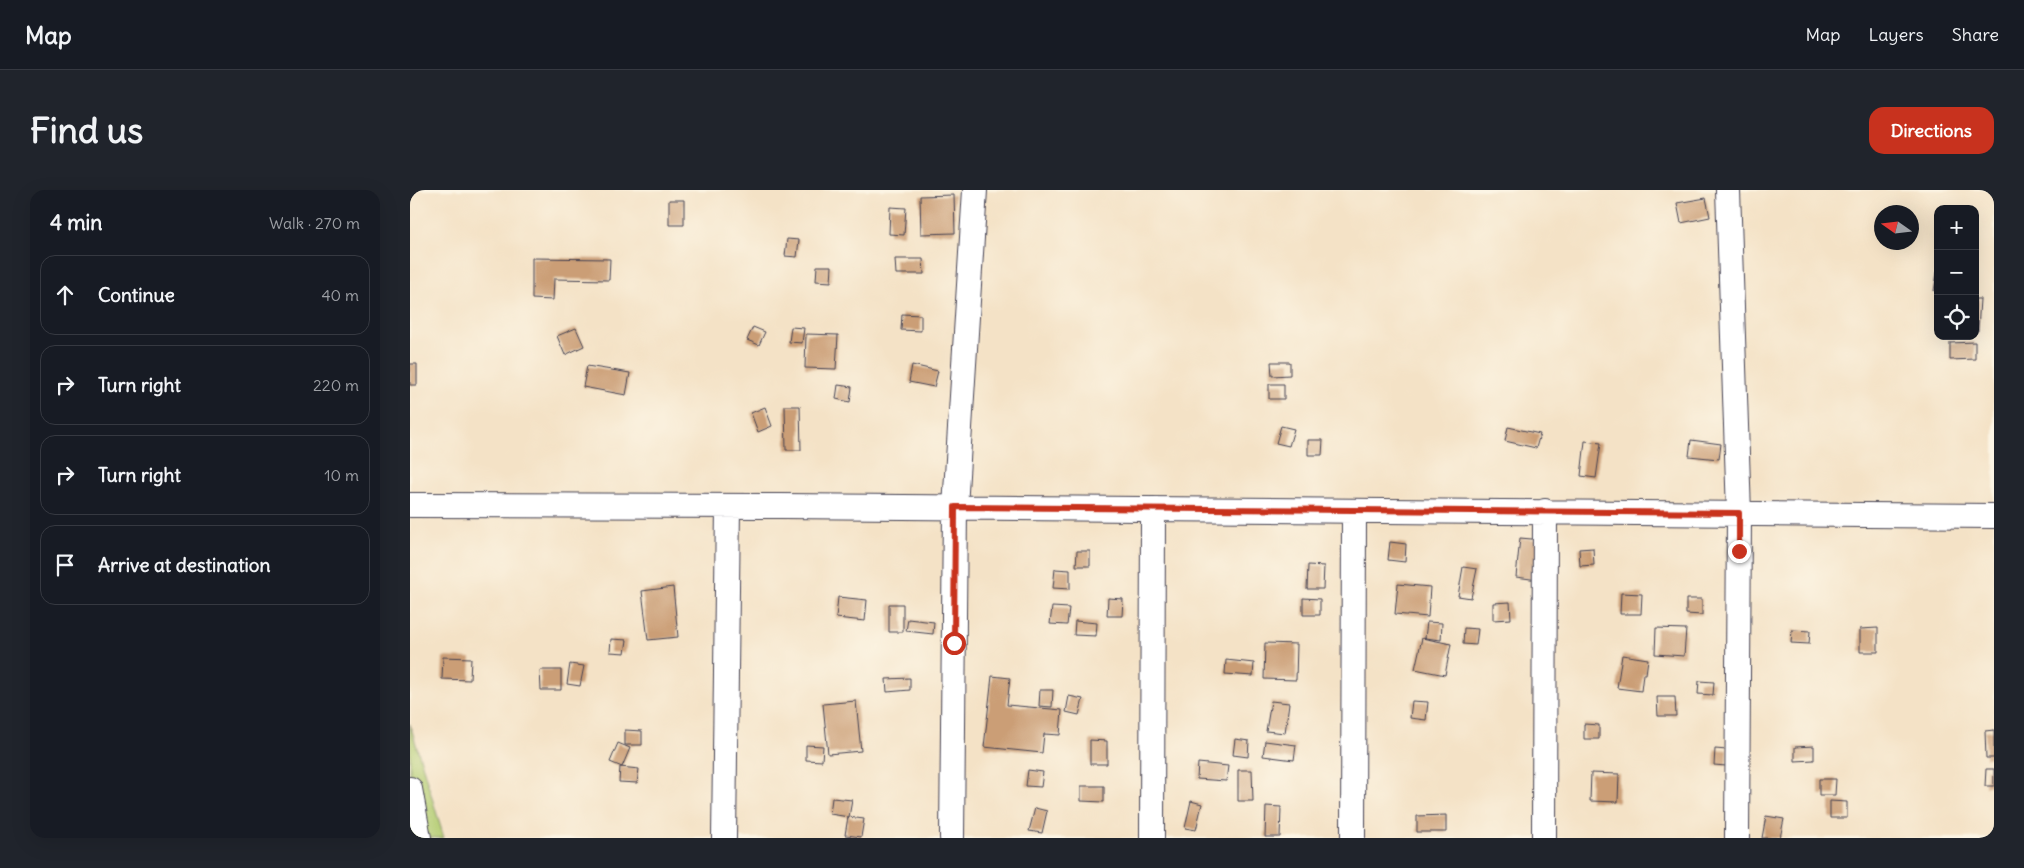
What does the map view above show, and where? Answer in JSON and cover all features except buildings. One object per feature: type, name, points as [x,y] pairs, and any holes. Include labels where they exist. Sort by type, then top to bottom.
[{"type":"street","points":[[952,838],[955,507],[974,190]]},
{"type":"street","points":[[1728,190],[1739,513],[1738,838]]},
{"type":"street","points":[[410,505],[1545,511],[1994,516]]},
{"type":"street","points":[[724,838],[728,506]]},
{"type":"street","points":[[1152,838],[1153,509]]},
{"type":"street","points":[[1353,838],[1354,511]]},
{"type":"street","points":[[1544,838],[1545,511]]},
{"type":"street","points":[[410,789],[419,838]]},
{"type":"green space","points":[[410,724],[444,838],[410,838]]},
{"type":"route","points":[[954,643],[955,507],[1739,513],[1739,551]]}]
